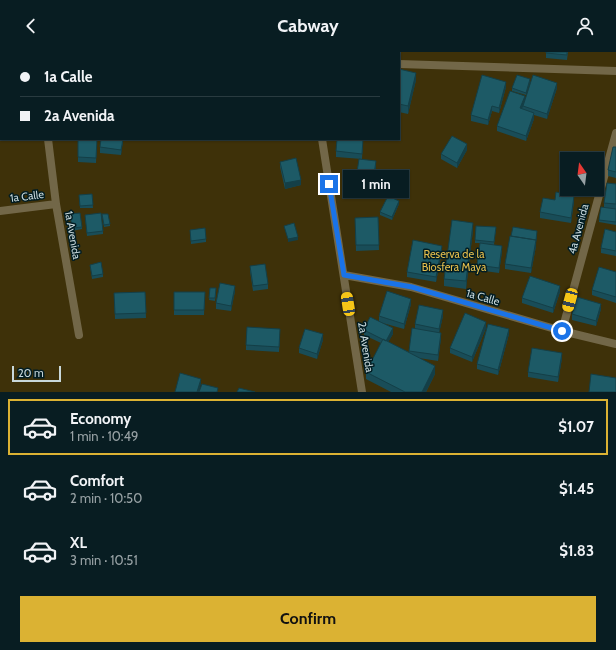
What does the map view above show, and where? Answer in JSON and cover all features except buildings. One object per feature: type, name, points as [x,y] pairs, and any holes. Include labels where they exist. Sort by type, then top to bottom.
[{"type":"street","points":[[400,64],[616,71]]},
{"type":"street","name":"4a Avenida","points":[[562,331],[616,133]]},
{"type":"street","name":"1a Avenida","points":[[48,140],[56,204],[78,335]]},
{"type":"street","name":"2a Avenida","points":[[322,140],[362,392]]},
{"type":"street","name":"1a Calle","points":[[0,211],[56,204]]},
{"type":"street","name":"1a Calle","points":[[344,275],[412,287],[562,331],[616,344]]},
{"type":"green space","name":"Reserva de la Biosfera Maya","points":[[400,52],[616,52],[616,392],[0,392],[0,140],[400,140]]},
{"type":"route","points":[[329,184],[344,275],[412,287],[562,331]]}]
